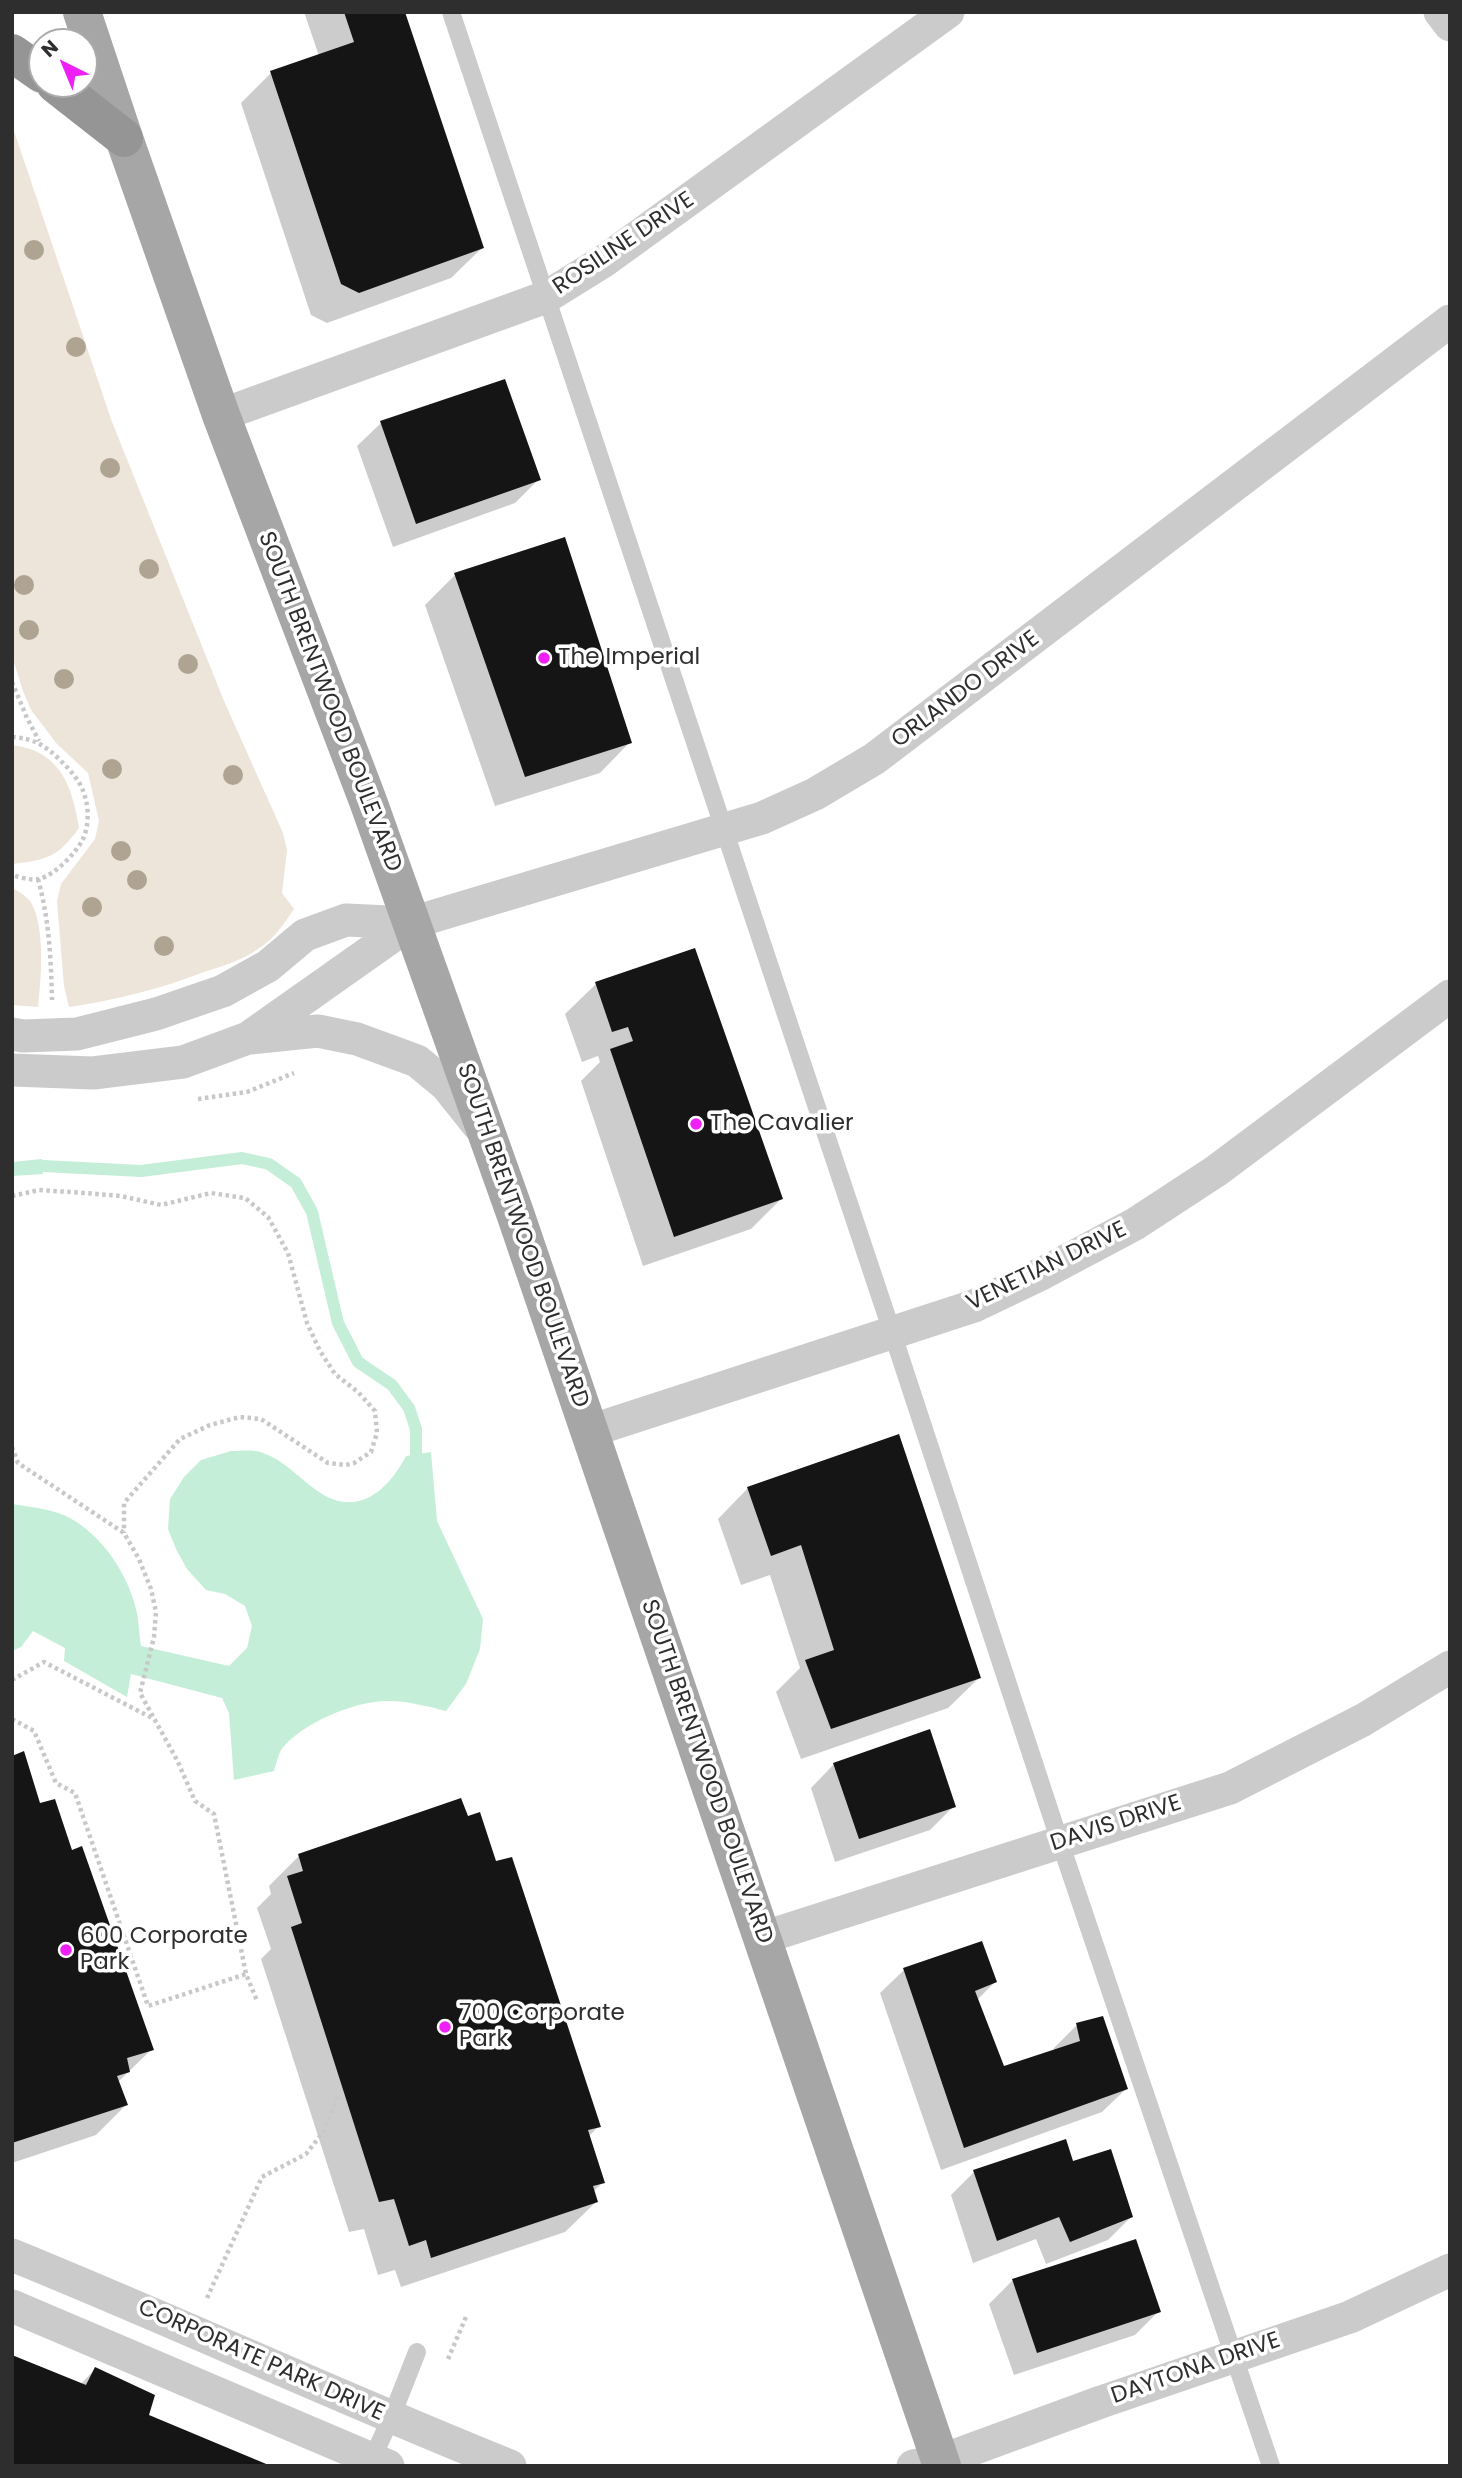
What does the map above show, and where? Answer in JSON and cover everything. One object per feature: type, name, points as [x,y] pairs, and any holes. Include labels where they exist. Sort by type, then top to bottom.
[{"type":"highway","points":[[12,54],[28,65]]},
{"type":"highway","points":[[73,98],[124,138]]},
{"type":"main road","name":"SOUTH BRENTWOOD BOULEVARD","points":[[82,12],[221,415],[368,801],[489,1138],[762,1938],[933,2464]]},
{"type":"street","name":"ROSILINE DRIVE","points":[[221,415],[546,297],[604,261],[947,12]]},
{"type":"street","points":[[1440,12],[1450,25]]},
{"type":"street","name":"ORLANDO DRIVE","points":[[411,923],[762,818],[874,759],[1450,321]]},
{"type":"street","points":[[12,1034],[23,1037],[77,1034],[156,1014],[223,990],[268,966],[305,935],[346,920],[411,923]]},
{"type":"street","points":[[248,1038],[411,923]]},
{"type":"street","name":"VENETIAN DRIVE","points":[[590,1432],[974,1306],[1043,1273],[1135,1224],[1216,1171],[1450,996]]},
{"type":"street","points":[[12,1070],[93,1073],[183,1062],[248,1038],[318,1031],[356,1039],[417,1061],[446,1085],[489,1138]]},
{"type":"street","name":"DAVIS DRIVE","points":[[762,1938],[1230,1788],[1363,1720],[1450,1667]]},
{"type":"street","name":"CORPORATE PARK DRIVE","points":[[12,2255],[148,2310],[182,2328],[510,2466]]},
{"type":"street","name":"DAYTONA DRIVE","points":[[933,2464],[1101,2402],[1350,2317],[1450,2270]]},
{"type":"street","name":"CORPORATE PARK DRIVE","points":[[12,2306],[380,2462]]},
{"type":"lane","points":[[451,12],[1060,1842],[1271,2466]]},
{"type":"lane","points":[[380,2462],[391,2418],[416,2352]]},
{"type":"path","points":[[12,681],[40,743],[80,784],[88,817],[84,837],[53,872],[38,879],[12,875]]},
{"type":"path","points":[[12,737],[40,743]]},
{"type":"path","points":[[38,879],[46,909],[50,941],[52,1007]]},
{"type":"path","points":[[12,1196],[39,1190],[121,1196],[161,1205],[211,1193],[245,1198],[268,1217],[288,1253],[303,1312],[320,1351],[335,1374],[376,1411],[377,1433],[371,1452],[346,1465],[328,1463],[261,1419],[240,1417],[210,1424],[180,1439],[124,1503],[124,1533]]},
{"type":"path","points":[[12,1447],[18,1463],[124,1533],[139,1559],[151,1589],[156,1612],[141,1693],[177,1760],[195,1801],[214,1814],[246,1974],[257,2001]]},
{"type":"path","points":[[12,1680],[44,1662],[155,1719]]},
{"type":"path","points":[[12,1719],[34,1731],[56,1783],[75,1793],[148,2006],[246,1974]]},
{"type":"path","points":[[182,2328],[205,2302],[262,2178],[306,2154],[324,2131],[338,2096]]},
{"type":"shaded area","points":[[12,125],[112,422],[224,701],[283,833],[287,850],[282,893],[294,909],[269,941],[239,960],[154,989],[69,1007],[64,986],[57,901],[61,884],[95,839],[99,821],[88,773],[57,744],[31,710],[12,656]]},
{"type":"shaded area","points":[[12,745],[29,749],[53,763],[68,785],[79,828],[65,845],[51,855],[12,864]]},
{"type":"shaded area","points":[[12,888],[30,901],[38,924],[41,953],[38,1007],[12,1005]]},
{"type":"shaded area","points":[[42,1159],[43,1174],[12,1176],[12,1162]]},
{"type":"shaded area","points":[[231,1451],[256,1451],[271,1456],[316,1490],[344,1502],[369,1497],[380,1490],[390,1481],[406,1456],[431,1452],[437,1521],[483,1619],[480,1649],[466,1684],[446,1711],[387,1701],[345,1709],[315,1723],[290,1740],[281,1750],[274,1771],[234,1780],[229,1713],[222,1698],[131,1674],[127,1697],[64,1661],[65,1648],[33,1631],[21,1647],[12,1651],[12,1504],[42,1509],[70,1518],[104,1547],[128,1585],[137,1613],[141,1646],[229,1666],[247,1648],[252,1626],[245,1606],[225,1594],[206,1590],[187,1569],[168,1529],[170,1499],[184,1477],[201,1460]]},
{"type":"building","points":[[344,12],[405,12],[484,248],[359,293],[341,284],[270,71],[354,42]]},
{"type":"building","points":[[505,379],[541,480],[416,524],[380,421]]},
{"type":"building","name":"The Imperial","points":[[565,537],[632,743],[525,777],[454,573]]},
{"type":"building","name":"The Cavalier","points":[[695,948],[783,1199],[674,1237],[610,1049],[633,1041],[628,1027],[612,1032],[595,982]]},
{"type":"building","points":[[899,1434],[981,1678],[831,1729],[805,1660],[834,1650],[801,1545],[771,1556],[747,1487]]},
{"type":"building","points":[[930,1729],[956,1807],[859,1839],[833,1763]]},
{"type":"building","name":"600 Corporate Park","points":[[24,1751],[40,1803],[55,1799],[72,1850],[82,1846],[154,2050],[127,2058],[130,2072],[117,2076],[128,2105],[12,2143],[12,1756]]},
{"type":"building","name":"700 Corporate Park","points":[[461,1798],[468,1816],[480,1812],[496,1861],[512,1857],[601,2127],[588,2130],[605,2183],[593,2186],[598,2202],[431,2258],[426,2240],[409,2246],[394,2199],[379,2202],[291,1927],[302,1923],[287,1876],[303,1871],[298,1854]]},
{"type":"building","points":[[982,1941],[997,1982],[975,1991],[1004,2066],[1080,2041],[1076,2023],[1103,2016],[1128,2089],[964,2148],[903,1968]]},
{"type":"building","points":[[1066,2139],[1073,2161],[1111,2149],[1133,2217],[1070,2242],[1059,2217],[997,2241],[973,2170]]},
{"type":"building","points":[[1136,2239],[1161,2312],[1037,2353],[1012,2279]]},
{"type":"building","points":[[12,2355],[86,2385],[95,2367],[155,2395],[149,2415],[271,2466],[12,2466]]},
{"type":"waterway","points":[[43,1166],[141,1171],[242,1158],[269,1164],[296,1183],[312,1212],[338,1323],[358,1362],[392,1385],[409,1408],[416,1429],[416,1454]]},
{"type":"place","name":"The Imperial","points":[[544,658]]},
{"type":"place","name":"The Cavalier","points":[[696,1124]]},
{"type":"place","name":"600 Corporate Park","points":[[66,1950]]},
{"type":"place","name":"700 Corporate Park","points":[[445,2027]]}]
